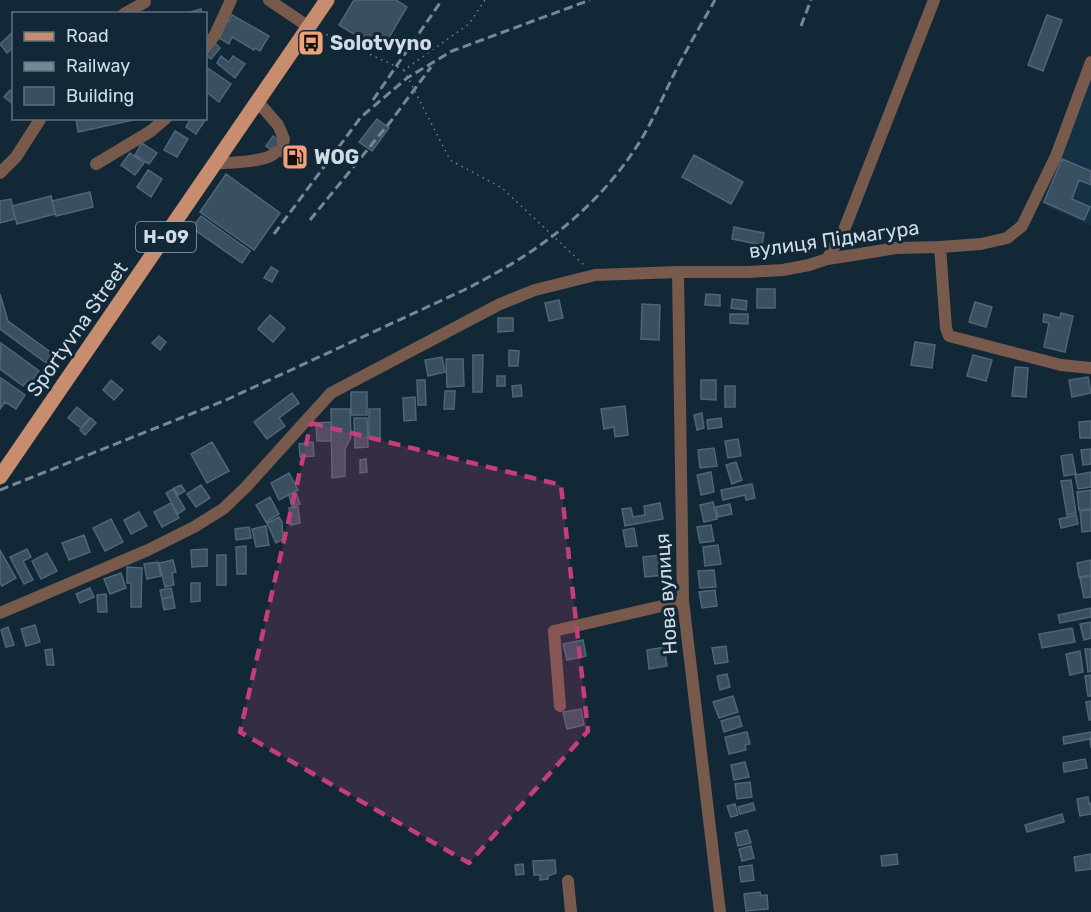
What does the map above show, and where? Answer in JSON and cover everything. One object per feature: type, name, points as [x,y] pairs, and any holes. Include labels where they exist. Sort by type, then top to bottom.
[{"type":"main road","name":"Sportyvna Street","points":[[1,474],[327,0]]},
{"type":"street","points":[[128,12],[145,2],[144,0]]},
{"type":"street","points":[[207,45],[215,35],[231,0]]},
{"type":"street","points":[[269,0],[309,27]]},
{"type":"street","points":[[827,259],[844,230],[934,0]]},
{"type":"street","points":[[940,247],[981,244],[1007,238],[1022,226],[1056,156],[1091,62]]},
{"type":"street","points":[[215,164],[272,156],[279,148],[284,139],[278,125],[258,102]]},
{"type":"street","points":[[0,172],[16,157],[40,120]]},
{"type":"street","points":[[96,164],[151,131],[164,120]]},
{"type":"street","name":"вулиця Підмагура","points":[[0,613],[148,550],[204,521],[223,508],[246,487],[331,393],[352,381],[500,304],[535,290],[595,275],[783,270],[827,259],[896,248],[940,247],[946,328],[949,336],[1062,364],[1091,368]]},
{"type":"street","name":"Нова вулиця","points":[[678,272],[682,601],[720,912]]},
{"type":"street","points":[[560,706],[554,631],[682,601]]},
{"type":"street","points":[[568,881],[571,912]]},
{"type":"path","points":[[404,70],[469,24],[485,0]]},
{"type":"path","points":[[309,27],[404,70],[450,160],[502,188],[595,275]]},
{"type":"highlighted area","points":[[311,423],[561,485],[588,731],[469,863],[240,732]]},
{"type":"shaded area","points":[[1091,57],[1091,226],[1041,204],[1065,146]]},
{"type":"building","points":[[354,0],[396,0],[407,7],[381,51],[339,25]]},
{"type":"building","points":[[232,15],[269,36],[260,51],[232,37],[229,44],[219,38],[225,18],[229,21]]},
{"type":"building","points":[[1047,15],[1062,20],[1043,71],[1028,65]]},
{"type":"building","points":[[12,33],[12,49],[7,53],[0,44]]},
{"type":"building","points":[[315,35],[320,39],[314,47],[309,44]]},
{"type":"building","points":[[215,43],[220,48],[211,59],[207,54]]},
{"type":"building","points":[[221,56],[229,62],[233,56],[245,64],[235,78],[217,63]]},
{"type":"building","points":[[207,68],[231,84],[219,102],[207,93]]},
{"type":"building","points":[[10,90],[12,92],[12,103],[4,97]]},
{"type":"building","points":[[377,119],[389,128],[372,151],[359,142]]},
{"type":"building","points":[[76,120],[133,120],[78,132]]},
{"type":"building","points":[[190,120],[205,120],[196,134],[186,127]]},
{"type":"building","points":[[175,131],[188,139],[177,157],[164,150]]},
{"type":"building","points":[[273,136],[294,150],[287,160],[266,146]]},
{"type":"building","points":[[142,143],[157,153],[149,164],[135,155]]},
{"type":"building","name":"WOG","points":[[295,148],[304,154],[295,167],[286,162]]},
{"type":"building","points":[[130,153],[144,163],[135,175],[121,165]]},
{"type":"building","points":[[694,155],[743,182],[731,204],[682,177]]},
{"type":"building","points":[[1062,159],[1091,171],[1091,185],[1079,180],[1072,199],[1090,207],[1084,220],[1044,202]]},
{"type":"building","points":[[148,170],[162,179],[151,197],[137,187]]},
{"type":"building","points":[[226,174],[280,213],[254,250],[200,212]]},
{"type":"building","points":[[90,192],[93,207],[56,216],[52,201]]},
{"type":"building","points":[[51,196],[55,214],[17,224],[12,206]]},
{"type":"building","points":[[11,199],[15,219],[0,223],[0,201]]},
{"type":"building","points":[[201,216],[250,251],[242,263],[192,228]]},
{"type":"building","points":[[734,227],[764,233],[762,245],[732,239]]},
{"type":"building","points":[[271,267],[278,271],[272,282],[264,278]]},
{"type":"building","points":[[757,289],[775,289],[775,308],[757,308]]},
{"type":"building","points":[[0,294],[8,321],[53,354],[46,363],[0,329]]},
{"type":"building","points":[[706,294],[720,295],[720,306],[705,305]]},
{"type":"building","points":[[732,299],[747,301],[746,310],[731,308]]},
{"type":"building","points":[[559,300],[563,318],[549,321],[545,303]]},
{"type":"building","points":[[975,302],[992,307],[986,327],[969,322]]},
{"type":"building","points":[[642,304],[660,305],[659,340],[641,339]]},
{"type":"building","points":[[1061,313],[1073,316],[1065,352],[1044,347],[1049,323],[1043,322],[1044,314],[1060,318]]},
{"type":"building","points":[[730,314],[748,314],[748,324],[730,323]]},
{"type":"building","points":[[270,315],[285,328],[273,342],[258,329]]},
{"type":"building","points":[[498,318],[513,318],[513,331],[498,332]]},
{"type":"building","points":[[159,336],[166,342],[160,350],[152,343]]},
{"type":"building","points":[[915,342],[935,345],[932,368],[911,365]]},
{"type":"building","points":[[1,343],[39,371],[31,382],[28,380],[23,386],[0,369]]},
{"type":"building","points":[[509,350],[519,351],[518,366],[509,366]]},
{"type":"building","points":[[473,355],[483,355],[482,392],[473,392]]},
{"type":"building","points":[[973,355],[992,360],[986,381],[967,376]]},
{"type":"building","points":[[442,357],[445,372],[428,376],[425,360]]},
{"type":"building","points":[[446,359],[463,359],[464,386],[447,387]]},
{"type":"building","points":[[1015,367],[1028,368],[1026,397],[1012,396]]},
{"type":"building","points":[[497,376],[505,376],[505,386],[497,386]]},
{"type":"building","points":[[1088,377],[1091,393],[1072,397],[1069,380]]},
{"type":"building","points":[[1,378],[25,395],[16,409],[5,402],[0,409]]},
{"type":"building","points":[[111,380],[123,390],[114,400],[103,390]]},
{"type":"building","points":[[417,380],[425,380],[426,405],[418,405]]},
{"type":"building","points":[[701,380],[716,380],[716,400],[701,399]]},
{"type":"building","points":[[521,385],[522,396],[513,397],[512,386]]},
{"type":"building","points":[[725,386],[735,386],[735,407],[725,407]]},
{"type":"building","points":[[445,391],[455,391],[454,409],[444,409]]},
{"type":"building","points":[[351,392],[367,392],[367,415],[351,415]]},
{"type":"building","points":[[292,393],[299,403],[279,418],[285,426],[267,439],[254,422]]},
{"type":"building","points":[[415,397],[416,420],[404,421],[403,398]]},
{"type":"building","points":[[625,406],[628,435],[615,437],[614,427],[604,429],[601,409]]},
{"type":"building","points":[[77,407],[90,418],[81,428],[68,418]]},
{"type":"building","points":[[331,409],[350,409],[351,437],[345,449],[345,476],[332,478]]},
{"type":"building","points":[[369,409],[380,409],[380,438],[369,438]]},
{"type":"building","points":[[702,413],[704,428],[697,430],[694,415]]},
{"type":"building","points":[[91,418],[96,423],[85,435],[80,430]]},
{"type":"building","points":[[354,418],[367,418],[368,447],[355,448]]},
{"type":"building","points":[[721,418],[722,427],[708,429],[707,420]]},
{"type":"building","points":[[1091,421],[1091,438],[1080,438],[1079,422]]},
{"type":"building","points":[[331,422],[331,441],[317,441],[316,423]]},
{"type":"building","points":[[738,439],[741,456],[728,458],[725,441]]},
{"type":"building","points":[[212,442],[229,471],[207,483],[191,454]]},
{"type":"building","points":[[313,442],[314,456],[300,457],[299,444]]},
{"type":"building","points":[[714,448],[717,466],[700,468],[698,450]]},
{"type":"building","points":[[1091,449],[1091,464],[1083,465],[1081,450]]},
{"type":"building","points":[[1072,454],[1076,474],[1064,476],[1061,456]]},
{"type":"building","points":[[366,459],[367,472],[360,473],[360,460]]},
{"type":"building","points":[[736,462],[742,480],[732,484],[726,465]]},
{"type":"building","points":[[711,472],[714,492],[701,495],[697,475]]},
{"type":"building","points":[[1091,472],[1091,487],[1078,489],[1075,475]]},
{"type":"building","points":[[289,473],[298,490],[279,500],[271,483]]},
{"type":"building","points":[[1071,480],[1076,513],[1067,515],[1061,481]]},
{"type":"building","points":[[752,484],[755,498],[746,500],[745,495],[723,500],[721,490]]},
{"type":"building","points":[[181,485],[185,491],[178,495],[174,488]]},
{"type":"building","points":[[201,485],[210,498],[196,507],[187,494]]},
{"type":"building","points":[[173,489],[185,509],[178,514],[166,493]]},
{"type":"building","points":[[1091,490],[1091,509],[1079,510],[1077,492]]},
{"type":"building","points":[[296,493],[300,504],[292,507],[289,495]]},
{"type":"building","points":[[270,497],[279,514],[266,522],[256,505]]},
{"type":"building","points":[[713,502],[717,519],[704,522],[700,505]]},
{"type":"building","points":[[171,503],[179,518],[162,527],[154,512]]},
{"type":"building","points":[[660,503],[663,519],[625,526],[622,509],[631,508],[633,517],[645,515],[644,506]]},
{"type":"building","points":[[730,504],[732,514],[718,517],[716,507]]},
{"type":"building","points":[[298,507],[300,523],[291,525],[289,508]]},
{"type":"building","points":[[1091,510],[1091,531],[1082,532],[1080,511]]},
{"type":"building","points":[[139,512],[147,526],[131,534],[124,520]]},
{"type":"building","points":[[1076,515],[1078,524],[1061,528],[1059,519]]},
{"type":"building","points":[[279,517],[282,522],[283,539],[276,543],[267,523]]},
{"type":"building","points":[[111,519],[123,542],[105,551],[93,528]]},
{"type":"building","points":[[711,525],[714,541],[700,543],[697,527]]},
{"type":"building","points":[[266,526],[269,545],[256,547],[252,529]]},
{"type":"building","points":[[249,527],[251,538],[236,540],[235,529]]},
{"type":"building","points":[[634,528],[637,546],[626,547],[623,530]]},
{"type":"building","points":[[84,535],[90,552],[69,560],[62,543]]},
{"type":"building","points":[[718,545],[721,564],[705,566],[703,547]]},
{"type":"building","points":[[246,546],[246,574],[237,574],[236,547]]},
{"type":"building","points":[[27,549],[31,557],[23,561],[33,580],[24,584],[10,557]]},
{"type":"building","points":[[207,549],[207,566],[192,567],[191,550]]},
{"type":"building","points":[[0,550],[16,578],[2,586],[0,583]]},
{"type":"building","points":[[47,553],[57,571],[41,579],[32,561]]},
{"type":"building","points":[[217,555],[226,555],[226,585],[217,585]]},
{"type":"building","points":[[662,555],[664,575],[645,577],[643,557]]},
{"type":"building","points":[[173,560],[176,572],[172,573],[174,585],[165,587],[159,563]]},
{"type":"building","points":[[1091,560],[1091,575],[1079,577],[1077,563]]},
{"type":"building","points":[[158,562],[161,576],[147,579],[144,564]]},
{"type":"building","points":[[127,567],[142,568],[141,607],[131,607],[131,583],[127,583]]},
{"type":"building","points":[[714,570],[716,587],[700,588],[698,571]]},
{"type":"building","points":[[121,573],[126,588],[110,594],[104,579]]},
{"type":"building","points":[[1091,576],[1091,597],[1084,598],[1080,578]]},
{"type":"building","points":[[191,583],[200,583],[200,601],[191,602]]},
{"type":"building","points":[[90,588],[94,597],[80,603],[76,594]]},
{"type":"building","points":[[171,588],[173,596],[162,599],[160,590]]},
{"type":"building","points":[[715,590],[717,606],[702,608],[699,592]]},
{"type":"building","points":[[106,594],[107,612],[98,612],[97,595]]},
{"type":"building","points":[[173,597],[175,608],[164,610],[162,599]]},
{"type":"building","points":[[1091,608],[1091,617],[1060,623],[1058,615]]},
{"type":"building","points":[[1091,622],[1091,638],[1084,640],[1080,624]]},
{"type":"building","points":[[35,625],[40,642],[26,646],[21,629]]},
{"type":"building","points":[[8,627],[14,645],[6,647],[1,630]]},
{"type":"building","points":[[1072,628],[1075,642],[1042,648],[1039,634]]},
{"type":"building","points":[[583,640],[586,656],[567,660],[563,644]]},
{"type":"building","points":[[726,646],[728,662],[715,664],[712,648]]},
{"type":"building","points":[[664,647],[667,666],[649,669],[647,650]]},
{"type":"building","points":[[52,649],[54,665],[47,665],[45,650]]},
{"type":"building","points":[[1085,649],[1091,649],[1091,671],[1088,672]]},
{"type":"building","points":[[1080,651],[1083,672],[1070,675],[1066,654]]},
{"type":"building","points":[[727,674],[730,687],[720,690],[717,676]]},
{"type":"building","points":[[1091,675],[1091,696],[1088,696],[1085,676]]},
{"type":"building","points":[[733,696],[738,712],[719,718],[713,702]]},
{"type":"building","points":[[1091,701],[1091,720],[1089,720],[1086,702]]},
{"type":"building","points":[[581,709],[584,725],[567,729],[563,712]]},
{"type":"building","points":[[739,716],[742,726],[724,732],[721,721]]},
{"type":"building","points":[[747,732],[750,744],[745,745],[746,750],[729,754],[725,737]]},
{"type":"building","points":[[1091,732],[1091,748],[1090,739],[1064,744],[1063,737]]},
{"type":"building","points":[[1085,759],[1087,768],[1064,772],[1063,763]]},
{"type":"building","points":[[745,762],[749,777],[734,780],[731,765]]},
{"type":"building","points":[[750,782],[752,797],[737,799],[735,784]]},
{"type":"building","points":[[1088,797],[1089,804],[1091,803],[1091,814],[1080,816],[1077,799]]},
{"type":"building","points":[[753,803],[755,810],[740,814],[738,807]]},
{"type":"building","points":[[735,804],[738,815],[731,817],[727,806]]},
{"type":"building","points":[[1062,814],[1064,822],[1027,832],[1025,825]]},
{"type":"building","points":[[747,830],[751,843],[738,846],[735,833]]},
{"type":"building","points":[[751,846],[754,858],[742,861],[739,849]]},
{"type":"building","points":[[897,854],[898,864],[882,866],[881,856]]},
{"type":"building","points":[[1091,854],[1091,869],[1076,871],[1074,857]]},
{"type":"building","points":[[555,860],[556,873],[548,876],[548,879],[540,880],[540,875],[534,875],[533,861]]},
{"type":"building","points":[[523,864],[524,874],[516,875],[515,865]]},
{"type":"building","points":[[752,865],[754,880],[741,882],[739,867]]},
{"type":"building","points":[[760,892],[761,896],[767,895],[768,909],[746,911],[744,894]]},
{"type":"railway","points":[[373,100],[442,0]]},
{"type":"railway","points":[[274,234],[361,117],[407,78],[452,51],[590,0]]},
{"type":"railway","points":[[0,490],[226,400],[464,290],[537,248],[600,194],[635,149],[715,0]]},
{"type":"railway","points":[[801,26],[811,0]]},
{"type":"railway","points":[[310,220],[391,121],[431,67]]},
{"type":"place","name":"Solotvyno","points":[[311,43]]},
{"type":"place","name":"WOG","points":[[295,157]]}]
